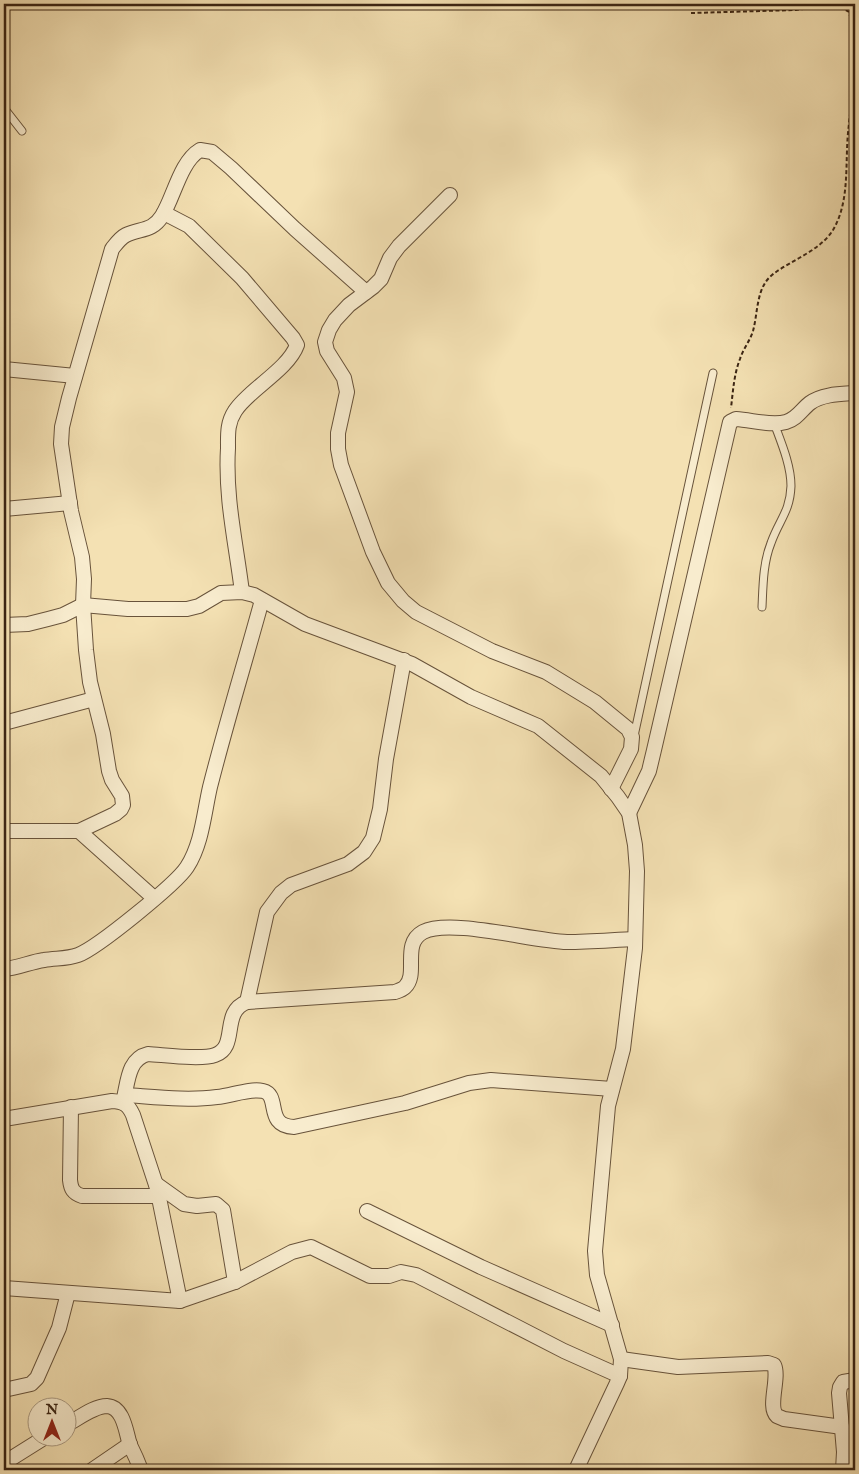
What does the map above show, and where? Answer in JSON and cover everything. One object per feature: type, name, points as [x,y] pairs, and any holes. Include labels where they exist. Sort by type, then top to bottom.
[{"type":"street","points":[[4,831],[79,831],[115,814],[123,805],[122,796],[109,771],[103,734],[94,699],[86,650],[82,557],[70,503],[61,444],[62,428],[75,376],[112,249],[126,235],[148,229],[155,224],[164,213],[189,159],[200,150],[212,152],[232,168],[295,229],[366,292]]},
{"type":"street","points":[[450,196],[399,246],[390,258],[380,279],[349,305],[335,320],[329,330],[325,342],[327,351],[344,378],[347,392],[338,433],[341,465],[374,552],[388,583],[402,601],[416,612],[492,651],[546,672],[595,702],[628,729],[632,737],[632,749],[611,789]]},
{"type":"street","points":[[164,213],[189,226],[220,256],[293,338],[297,345],[295,351],[271,377],[235,411],[229,424],[227,462],[229,507],[242,592]]},
{"type":"street","points":[[4,369],[75,376]]},
{"type":"street","points":[[629,813],[646,778],[652,757],[730,422],[736,419],[786,422],[820,398],[836,394],[855,393]]},
{"type":"street","points":[[4,509],[70,503]]},
{"type":"street","points":[[4,625],[28,624],[42,621],[63,615],[83,605],[128,609],[187,609],[199,606],[221,593],[242,592],[254,595],[305,624],[404,660],[471,697],[538,726],[601,776],[629,813],[638,870],[635,939],[623,1049],[608,1106],[595,1250],[597,1275],[621,1358],[620,1376],[576,1470]]},
{"type":"street","points":[[4,969],[44,960],[80,955],[94,947],[154,898],[187,867],[197,843],[210,786],[262,600]]},
{"type":"street","points":[[247,1002],[268,912],[280,894],[291,885],[348,864],[364,852],[373,838],[380,809],[386,759],[404,660]]},
{"type":"street","points":[[4,723],[94,699]]},
{"type":"street","points":[[79,831],[154,898]]},
{"type":"street","points":[[180,1302],[157,1190],[133,1115],[124,1099],[135,1060],[148,1054],[213,1056],[221,1052],[226,1046],[236,1008],[247,1002],[395,992],[404,988],[409,982],[413,942],[421,933],[432,929],[454,927],[530,939],[566,942],[635,939]]},
{"type":"street","points":[[4,1119],[124,1099],[216,1097],[258,1090],[266,1091],[271,1097],[277,1121],[285,1127],[294,1127],[405,1103],[468,1083],[491,1080],[612,1089]]},
{"type":"street","points":[[71,1108],[70,1180],[71,1188],[75,1194],[82,1196],[157,1190],[184,1204],[196,1206],[216,1204],[223,1210],[235,1282]]},
{"type":"street","points":[[368,1211],[481,1267],[612,1325]]},
{"type":"street","points":[[4,1288],[180,1302],[235,1282],[292,1252],[311,1247],[370,1276],[389,1276],[401,1272],[416,1275],[564,1351],[620,1376]]},
{"type":"street","points":[[4,1390],[31,1384],[37,1378],[59,1328],[68,1293]]},
{"type":"street","points":[[621,1358],[678,1367],[768,1363],[774,1365],[777,1374],[773,1402],[777,1416],[784,1419],[842,1427]]},
{"type":"street","points":[[843,1470],[839,1393],[843,1382],[855,1380]]},
{"type":"street","points":[[78,1419],[96,1409],[107,1406],[115,1409],[121,1417],[141,1470]]},
{"type":"street","points":[[92,1470],[130,1444]]},
{"type":"street","points":[[4,1463],[31,1446]]},
{"type":"lane","points":[[4,108],[22,131]]},
{"type":"lane","points":[[632,749],[713,373]]},
{"type":"lane","points":[[762,607],[766,559],[771,542],[789,505],[791,484],[788,465],[774,422]]},
{"type":"path","points":[[691,13],[742,13],[827,6],[840,7],[849,12],[854,27],[854,92],[848,132],[845,192],[839,218],[832,232],[818,245],[771,276],[764,283],[752,333],[740,359],[734,382],[730,422]]}]
